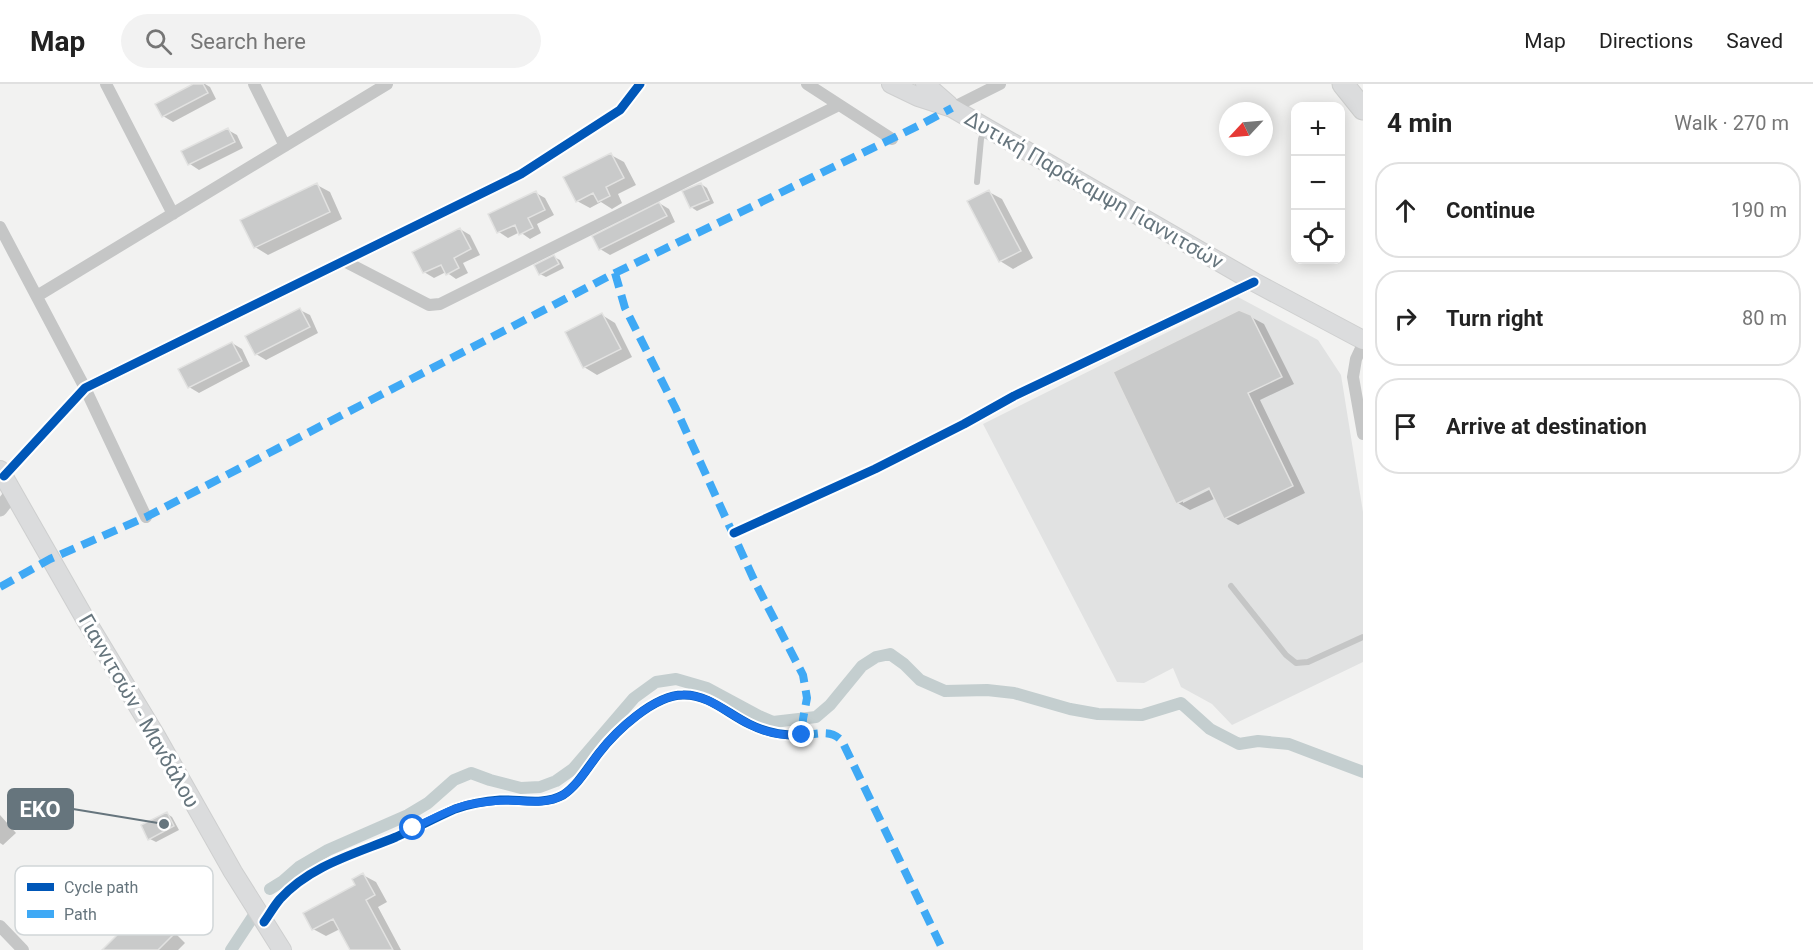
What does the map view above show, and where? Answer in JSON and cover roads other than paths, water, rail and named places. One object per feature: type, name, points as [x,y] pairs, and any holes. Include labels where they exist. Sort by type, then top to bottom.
[{"type":"highway","points":[[1342,84],[1363,109]]},
{"type":"main road","name":"Δυτική Παράκαμψη Γιαννιτσών","points":[[891,84],[918,97],[952,108]]},
{"type":"main road","name":"Δυτική Παράκαμψη Γιαννιτσών","points":[[925,84],[952,108],[1254,282],[1363,340]]},
{"type":"main road","name":"Γιαννιτσών - Μανδάλου","points":[[2,473],[84,617],[282,950]]},
{"type":"street","points":[[106,84],[173,214]]},
{"type":"street","points":[[254,84],[285,146]]},
{"type":"street","points":[[38,296],[387,84]]},
{"type":"street","points":[[2,473],[85,388],[521,174],[620,110],[640,84]]},
{"type":"street","points":[[807,84],[892,139]]},
{"type":"street","points":[[952,108],[1000,84]]},
{"type":"street","points":[[344,261],[429,304],[440,304],[839,105]]},
{"type":"street","points":[[0,227],[85,388],[146,518]]},
{"type":"street","points":[[734,533],[874,469],[1014,396],[1254,282]]},
{"type":"street","points":[[1363,344],[1356,359],[1353,377],[1363,434]]},
{"type":"street","points":[[0,509],[13,492]]},
{"type":"street","points":[[264,922],[285,894],[300,881],[340,858],[397,837],[464,806],[498,800],[538,802],[562,795],[622,729],[647,709],[668,698],[677,695],[693,695],[716,704],[762,730],[785,736],[802,735]]},
{"type":"street","points":[[0,926],[23,950]]},
{"type":"lane","points":[[977,182],[981,139],[985,127]]},
{"type":"lane","points":[[1231,586],[1286,655],[1296,663],[1308,662],[1363,637]]},
{"type":"waterway","points":[[270,889],[299,867],[328,850],[408,815],[428,803],[454,780],[471,773],[521,788],[540,787],[556,781],[573,769],[634,698],[656,682],[676,679],[707,688],[773,722],[816,717],[830,705],[862,666],[876,657],[890,654],[920,680],[945,691],[987,690],[1014,693],[1070,709],[1098,714],[1142,715],[1181,703],[1210,729],[1239,744],[1258,741],[1289,744],[1363,772]]},
{"type":"waterway","points":[[231,950],[254,915]]},
{"type":"place","name":"EKO","points":[[164,824]]}]
